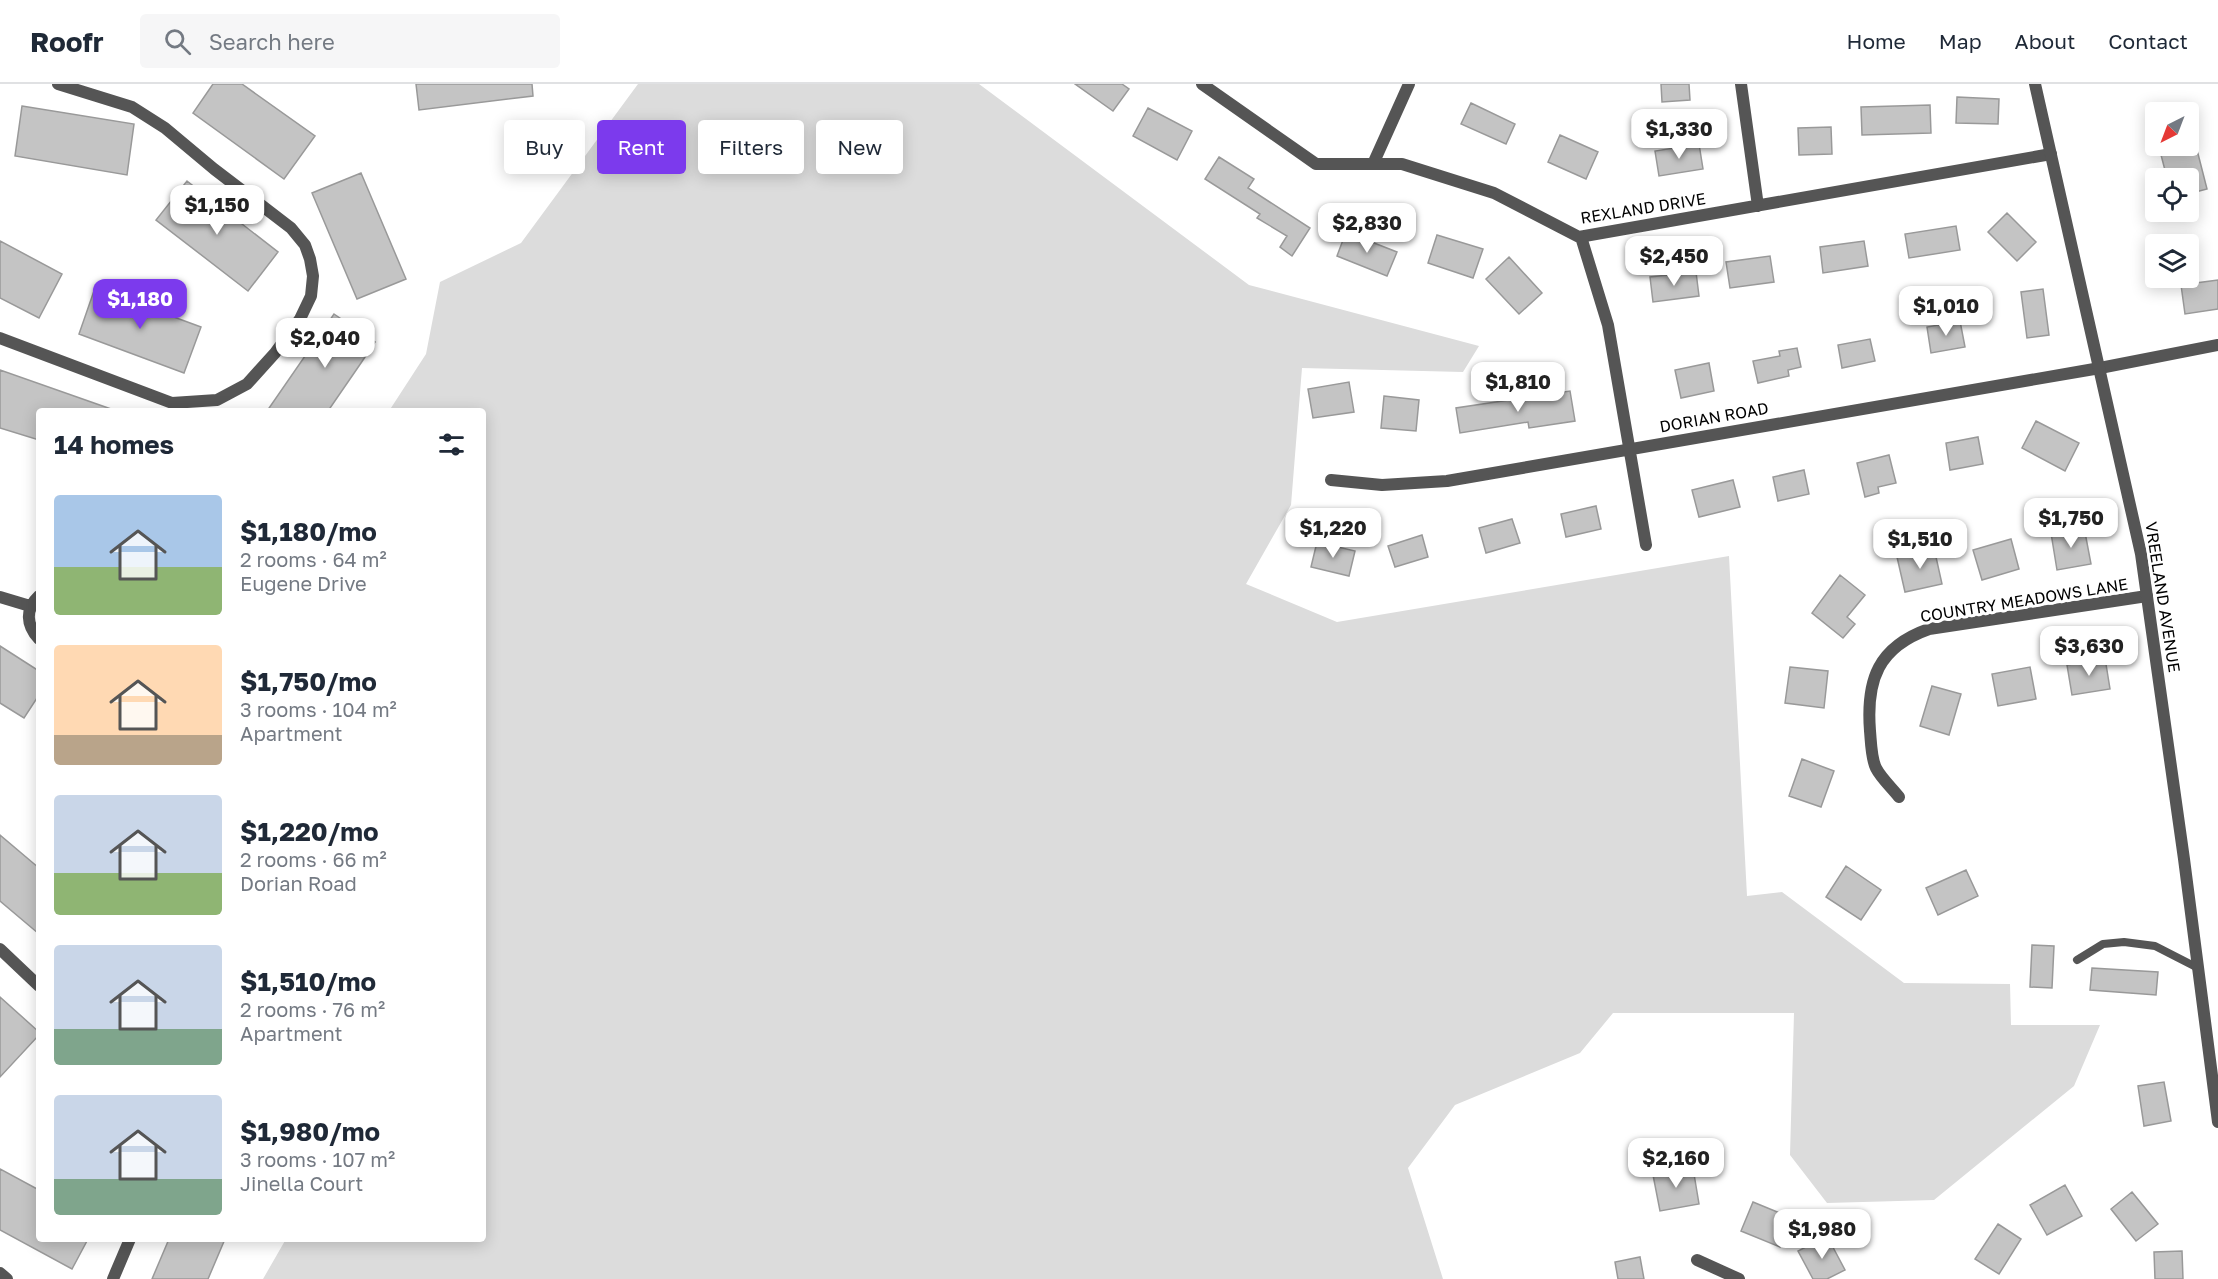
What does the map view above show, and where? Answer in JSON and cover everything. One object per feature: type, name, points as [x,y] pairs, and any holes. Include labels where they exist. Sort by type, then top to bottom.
[{"type":"street","points":[[0,339],[172,403],[217,400],[247,384],[275,353],[300,319],[311,296],[313,276],[310,259],[305,245],[291,228],[165,128],[132,107],[58,84]]},
{"type":"street","name":"REXLAND DRIVE","points":[[1202,84],[1316,164],[1402,164],[1494,193],[1581,237],[2051,154]]},
{"type":"street","points":[[1374,164],[1409,84]]},
{"type":"street","points":[[1741,84],[1758,206]]},
{"type":"street","name":"VREELAND AVENUE","points":[[2035,84],[2141,554],[2218,1122]]},
{"type":"street","points":[[1581,237],[1608,325],[1646,545]]},
{"type":"street","name":"DORIAN ROAD","points":[[1331,480],[1382,485],[1447,480],[2100,368],[2218,345]]},
{"type":"street","name":"COUNTRY MEADOWS LANE","points":[[1899,797],[1876,767],[1869,718],[1869,695],[1876,672],[1898,645],[1929,629],[2147,596]]},
{"type":"street","points":[[0,597],[30,606]]},
{"type":"street","points":[[36,599],[30,606],[28,617],[36,635]]},
{"type":"street","points":[[0,949],[36,983]]},
{"type":"street","points":[[113,1279],[129,1242]]},
{"type":"street","points":[[1697,1260],[1739,1279]]},
{"type":"street","points":[[0,1274],[7,1279]]},
{"type":"lane","points":[[2077,960],[2103,944],[2124,942],[2155,945],[2198,968]]},
{"type":"shaded area","points":[[638,84],[979,84],[1249,285],[1479,346],[1463,372],[1302,368],[1291,505],[1246,584],[1337,622],[1729,556],[1747,896],[1782,892],[1904,983],[2010,984],[2011,1025],[2100,1025],[2074,1086],[1934,1200],[1827,1203],[1790,1155],[1794,1013],[1613,1013],[1580,1053],[1455,1105],[1408,1168],[1443,1279],[263,1279],[284,1242],[486,1242],[486,408],[391,408],[426,354],[440,282],[521,243],[572,174],[585,174],[585,156],[597,140],[597,174],[686,174],[686,120],[612,120]]},
{"type":"building","points":[[213,84],[242,84],[315,136],[284,179],[193,113]]},
{"type":"building","points":[[416,84],[532,84],[533,96],[419,110]]},
{"type":"building","points":[[1075,84],[1122,84],[1129,89],[1113,111]]},
{"type":"building","points":[[1661,84],[1689,84],[1690,100],[1662,102]]},
{"type":"building","points":[[1957,97],[1999,99],[1998,124],[1956,123]]},
{"type":"building","points":[[1471,103],[1515,124],[1506,144],[1461,124]]},
{"type":"building","points":[[1930,105],[1931,133],[1862,135],[1861,107]]},
{"type":"building","points":[[22,106],[134,124],[127,175],[15,156]]},
{"type":"building","points":[[1148,108],[1192,131],[1177,160],[1133,136]]},
{"type":"building","points":[[1831,127],[1832,154],[1799,155],[1798,128]]},
{"type":"building","points":[[1560,135],[1598,152],[1586,179],[1548,162]]},
{"type":"building","points":[[1699,144],[1703,169],[1659,176],[1655,151]]},
{"type":"building","points":[[2161,156],[2199,156],[2207,189],[2199,191],[2199,168],[2164,168]]},
{"type":"building","points":[[1219,157],[1254,179],[1248,188],[1310,228],[1292,256],[1280,247],[1287,236],[1257,218],[1260,214],[1205,179]]},
{"type":"building","points":[[361,173],[406,279],[357,299],[312,193]]},
{"type":"building","points":[[187,181],[278,252],[248,291],[156,220]]},
{"type":"building","points":[[2007,213],[2036,242],[2017,261],[1988,232]]},
{"type":"building","points":[[1956,226],[1960,250],[1909,258],[1905,234]]},
{"type":"building","points":[[1346,232],[1397,252],[1387,276],[1337,256]]},
{"type":"building","points":[[1437,235],[1483,249],[1473,278],[1428,263]]},
{"type":"building","points":[[0,241],[62,274],[39,318],[0,298]]},
{"type":"building","points":[[1864,241],[1868,266],[1823,273],[1820,247]]},
{"type":"building","points":[[1770,256],[1774,282],[1730,288],[1726,262]]},
{"type":"building","points":[[1509,257],[1542,293],[1519,314],[1486,279]]},
{"type":"building","points":[[1696,272],[1699,296],[1653,302],[1650,277]]},
{"type":"building","points":[[2218,280],[2218,309],[2185,314],[2181,288],[2199,288],[2199,283]]},
{"type":"building","points":[[95,288],[201,327],[184,373],[79,334]]},
{"type":"building","points":[[2043,289],[2049,335],[2027,338],[2021,292]]},
{"type":"building","points":[[334,314],[375,342],[330,408],[269,408]]},
{"type":"building","points":[[1960,321],[1965,347],[1931,353],[1927,327]]},
{"type":"building","points":[[1870,339],[1875,361],[1842,368],[1838,345]]},
{"type":"building","points":[[1797,348],[1801,367],[1788,370],[1789,376],[1758,383],[1753,361],[1780,356],[1779,351]]},
{"type":"building","points":[[1709,363],[1714,391],[1681,398],[1675,370]]},
{"type":"building","points":[[0,370],[108,408],[36,408],[36,439],[0,428]]},
{"type":"building","points":[[1349,382],[1354,412],[1313,418],[1308,389]]},
{"type":"building","points":[[1570,391],[1575,421],[1529,428],[1528,422],[1460,433],[1456,408]]},
{"type":"building","points":[[1384,396],[1419,400],[1416,431],[1381,428]]},
{"type":"building","points":[[2036,421],[2079,443],[2065,471],[2022,448]]},
{"type":"building","points":[[1978,437],[1983,464],[1950,470],[1946,443]]},
{"type":"building","points":[[1889,455],[1896,483],[1878,487],[1879,493],[1865,497],[1857,463]]},
{"type":"building","points":[[1804,470],[1809,494],[1778,501],[1773,477]]},
{"type":"building","points":[[1733,480],[1740,507],[1699,517],[1692,490]]},
{"type":"building","points":[[1596,506],[1601,529],[1566,537],[1561,514]]},
{"type":"building","points":[[1512,519],[1520,543],[1486,553],[1479,528]]},
{"type":"building","points":[[2084,527],[2091,564],[2057,570],[2051,533]]},
{"type":"building","points":[[1422,535],[1428,557],[1395,567],[1388,546]]},
{"type":"building","points":[[2011,539],[2019,569],[1982,580],[1973,550]]},
{"type":"building","points":[[1317,542],[1355,551],[1349,576],[1311,567]]},
{"type":"building","points":[[1934,548],[1942,584],[1905,592],[1897,557]]},
{"type":"building","points":[[1840,575],[1865,595],[1847,617],[1855,624],[1843,638],[1812,613]]},
{"type":"building","points":[[0,646],[36,669],[36,700],[24,718],[0,703]]},
{"type":"building","points":[[2105,658],[2110,689],[2072,695],[2067,665]]},
{"type":"building","points":[[1790,667],[1828,671],[1824,708],[1785,703]]},
{"type":"building","points":[[2030,667],[2036,699],[1998,706],[1992,674]]},
{"type":"building","points":[[1932,686],[1961,694],[1949,735],[1920,726]]},
{"type":"building","points":[[1802,759],[1834,771],[1821,807],[1789,796]]},
{"type":"building","points":[[0,835],[36,865],[36,931],[0,901]]},
{"type":"building","points":[[1846,866],[1881,890],[1861,920],[1826,897]]},
{"type":"building","points":[[1966,870],[1978,896],[1938,915],[1926,888]]},
{"type":"building","points":[[2032,945],[2054,946],[2052,988],[2030,987]]},
{"type":"building","points":[[2092,968],[2158,972],[2156,995],[2090,990]]},
{"type":"building","points":[[0,997],[36,1029],[36,1038],[0,1077]]},
{"type":"building","points":[[2164,1082],[2171,1121],[2144,1126],[2138,1086]]},
{"type":"building","points":[[1693,1168],[1699,1204],[1660,1211],[1653,1175]]},
{"type":"building","points":[[0,1169],[36,1188],[36,1242],[86,1242],[72,1269],[0,1230]]},
{"type":"building","points":[[2065,1185],[2082,1216],[2047,1235],[2030,1205]]},
{"type":"building","points":[[2132,1192],[2158,1224],[2136,1241],[2111,1209]]},
{"type":"building","points":[[1753,1202],[1792,1218],[1780,1247],[1741,1231]]},
{"type":"building","points":[[1998,1224],[2021,1239],[1999,1274],[1975,1259]]},
{"type":"building","points":[[1827,1236],[1845,1270],[1827,1279],[1813,1279],[1798,1251]]},
{"type":"building","points":[[168,1242],[224,1242],[208,1279],[152,1279]]},
{"type":"building","points":[[2182,1251],[2183,1279],[2155,1279],[2154,1252]]},
{"type":"building","points":[[1640,1257],[1644,1279],[1618,1279],[1615,1262]]}]
